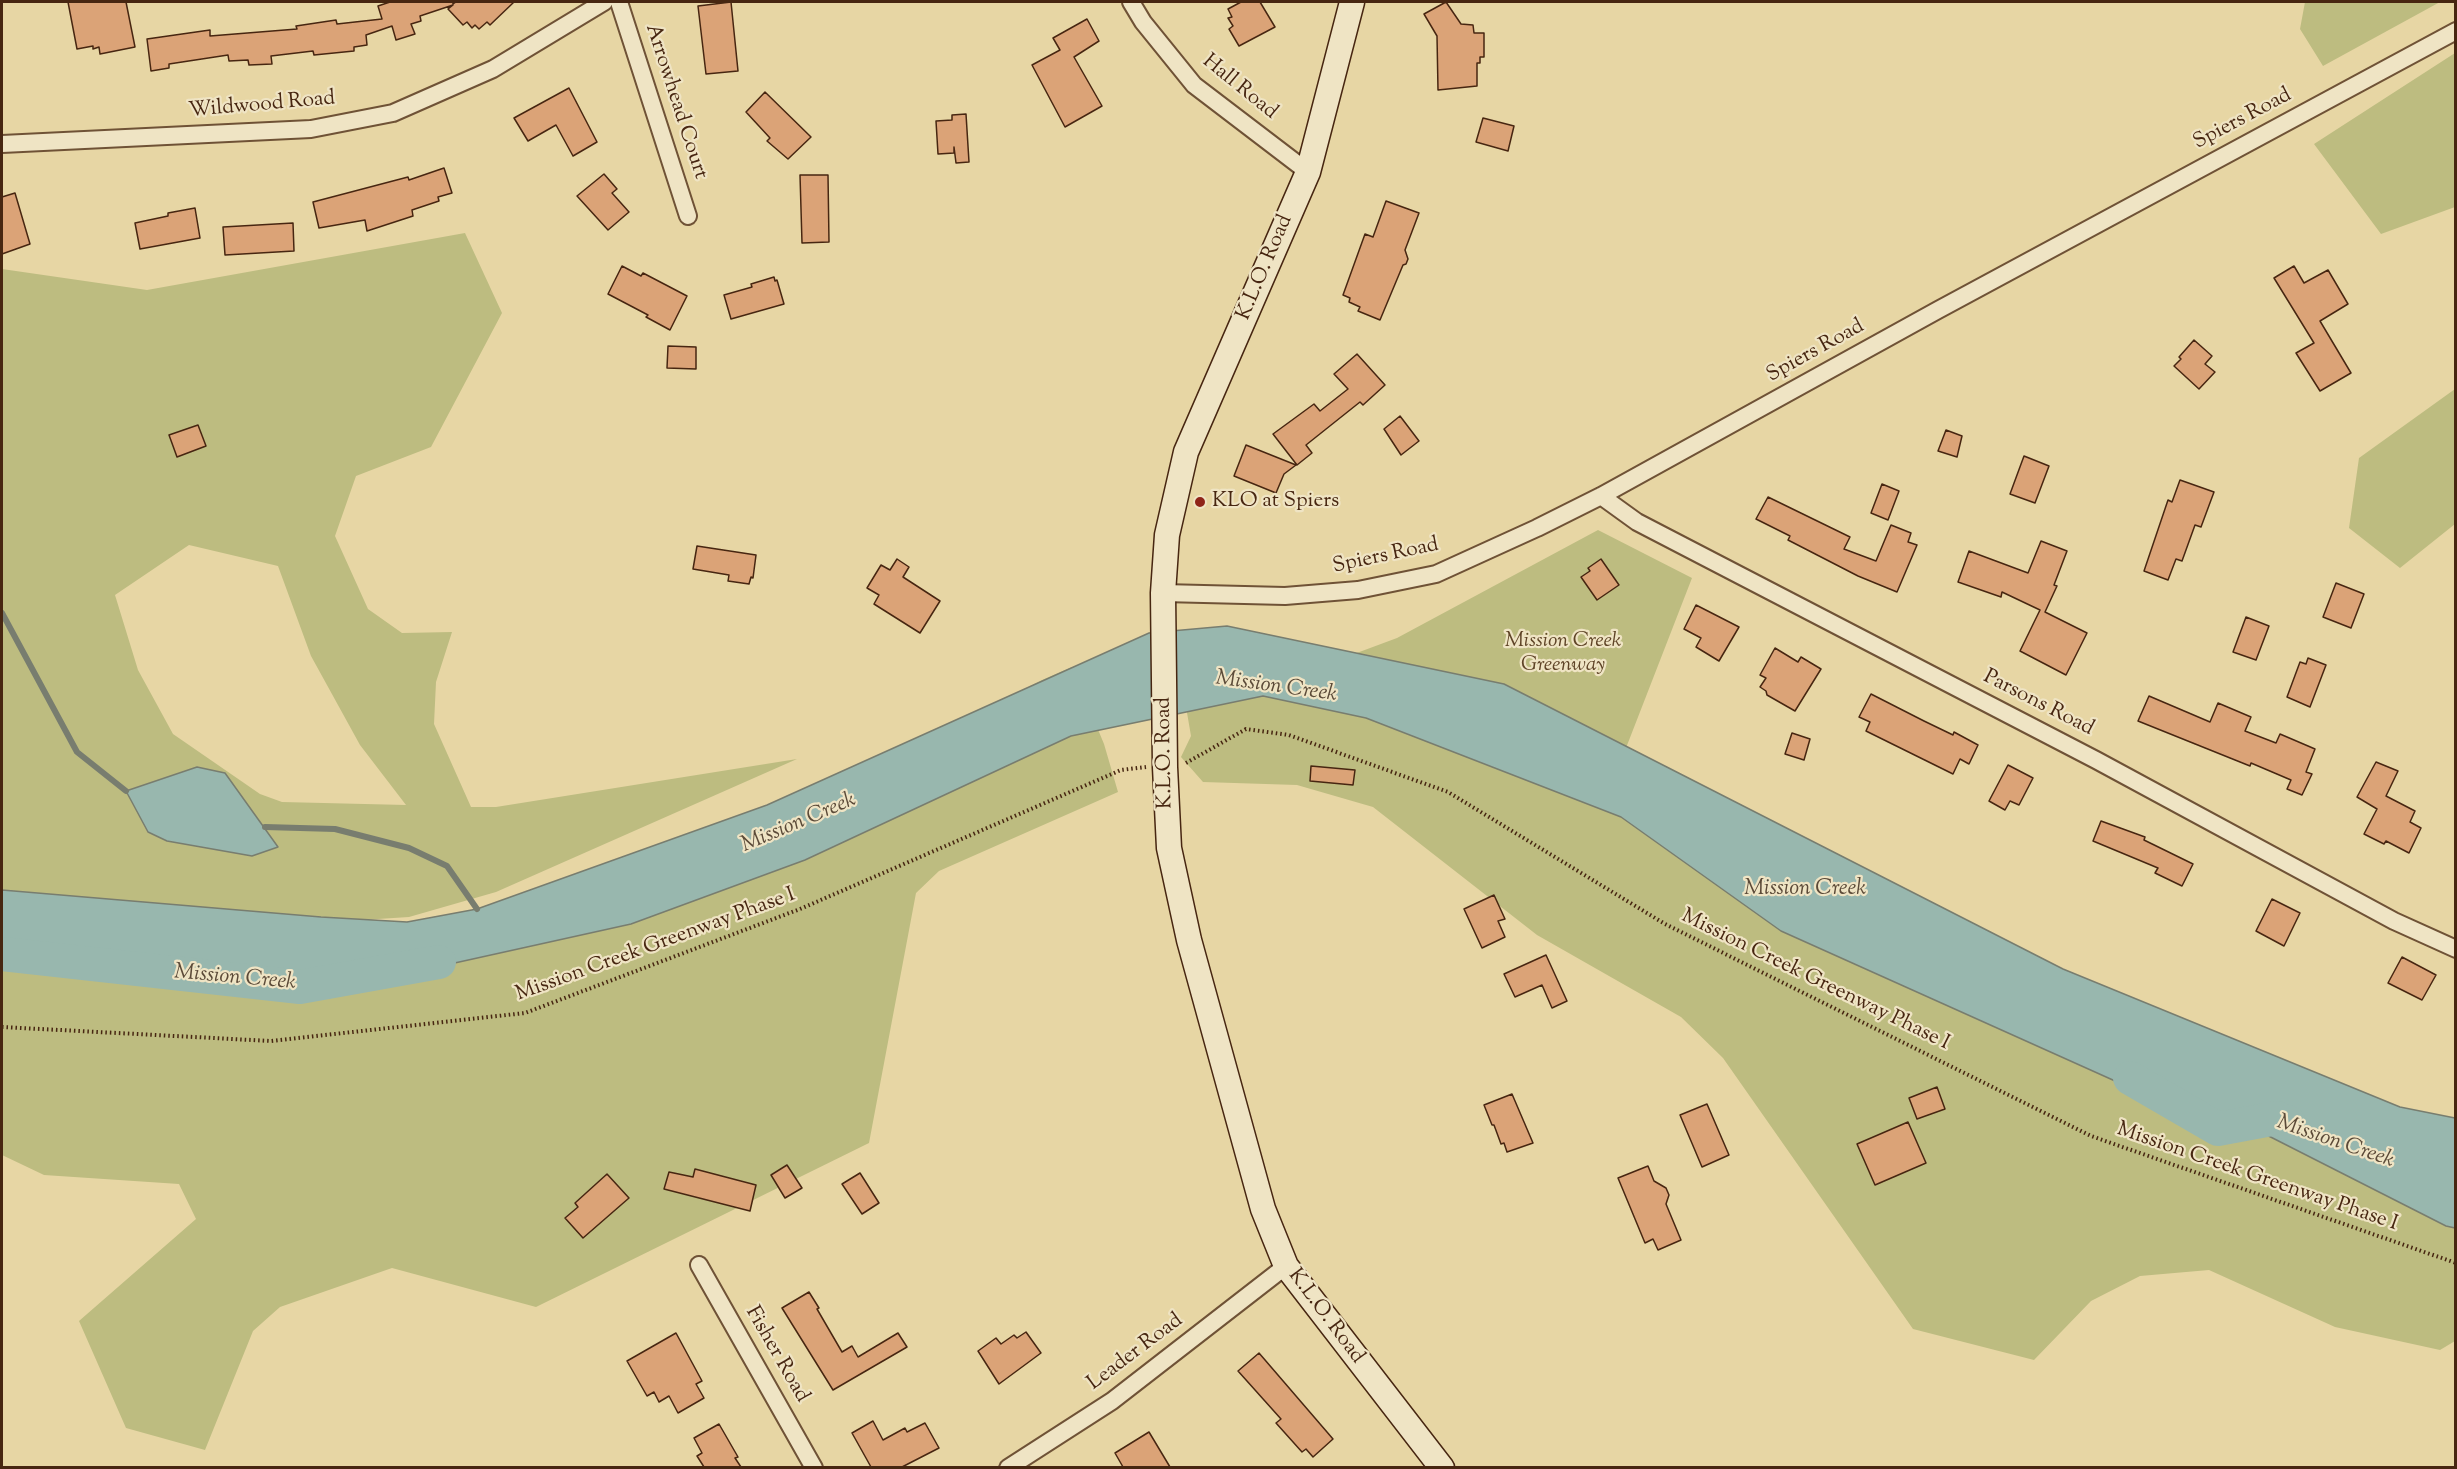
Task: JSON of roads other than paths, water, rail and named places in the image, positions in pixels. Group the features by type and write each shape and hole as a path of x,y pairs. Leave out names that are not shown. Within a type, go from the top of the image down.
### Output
{"main road":[{"name":"K.L.O. Road","path":"1352,2 1308,172 1186,452 1167,535 1163,593 1165,767 1169,848 1189,940 1263,1209 1286,1266 1442,1467"}],"street":[{"name":"Wildwood Road","path":"2,144 311,129 393,113 492,69 604,2"},
{"name":"Arrowhead Court","path":"619,2 688,216"},
{"name":"Hall Road","path":"1131,2 1143,22 1194,85 1308,172"},
{"name":"Spiers Road","path":"1163,593 1286,596 1358,590 1436,574 1601,496 1938,310 2456,31"},
{"name":"Parsons Road","path":"1601,496 1638,522 2096,760 2394,921 2456,949"},
{"name":"Fisher Road","path":"699,1265 814,1467"},
{"name":"Leader Road","path":"1008,1467 1112,1401 1286,1266"}],"water":[{"name":"Mission Creek","path":"1227,626 1504,684 2063,969 2400,1107 2455,1118 2455,1228 2446,1226 2245,1124 2144,1094 1781,931 1621,817 1366,718 1263,696 1071,736 805,860 631,924 423,970 208,973 2,947 2,890 407,922 477,909 767,805 1149,633"},
{"path":"197,767 225,773 278,847 252,856 167,841 148,832 126,791"}],"waterway":[{"path":"2,613 77,752 126,791"},
{"path":"265,827 335,829 409,848 447,866 477,909"},
{"name":"Mission Creek","path":"2,954 300,987 439,962"},
{"name":"Mission Creek","path":"2130,1078 2218,1129 2277,1118 2289,1123"}],"place":[{"name":"KLO at Spiers","path":"1200,502"}],"park label":[{"name":"Mission Creek Greenway","path":"1563,654"}]}
